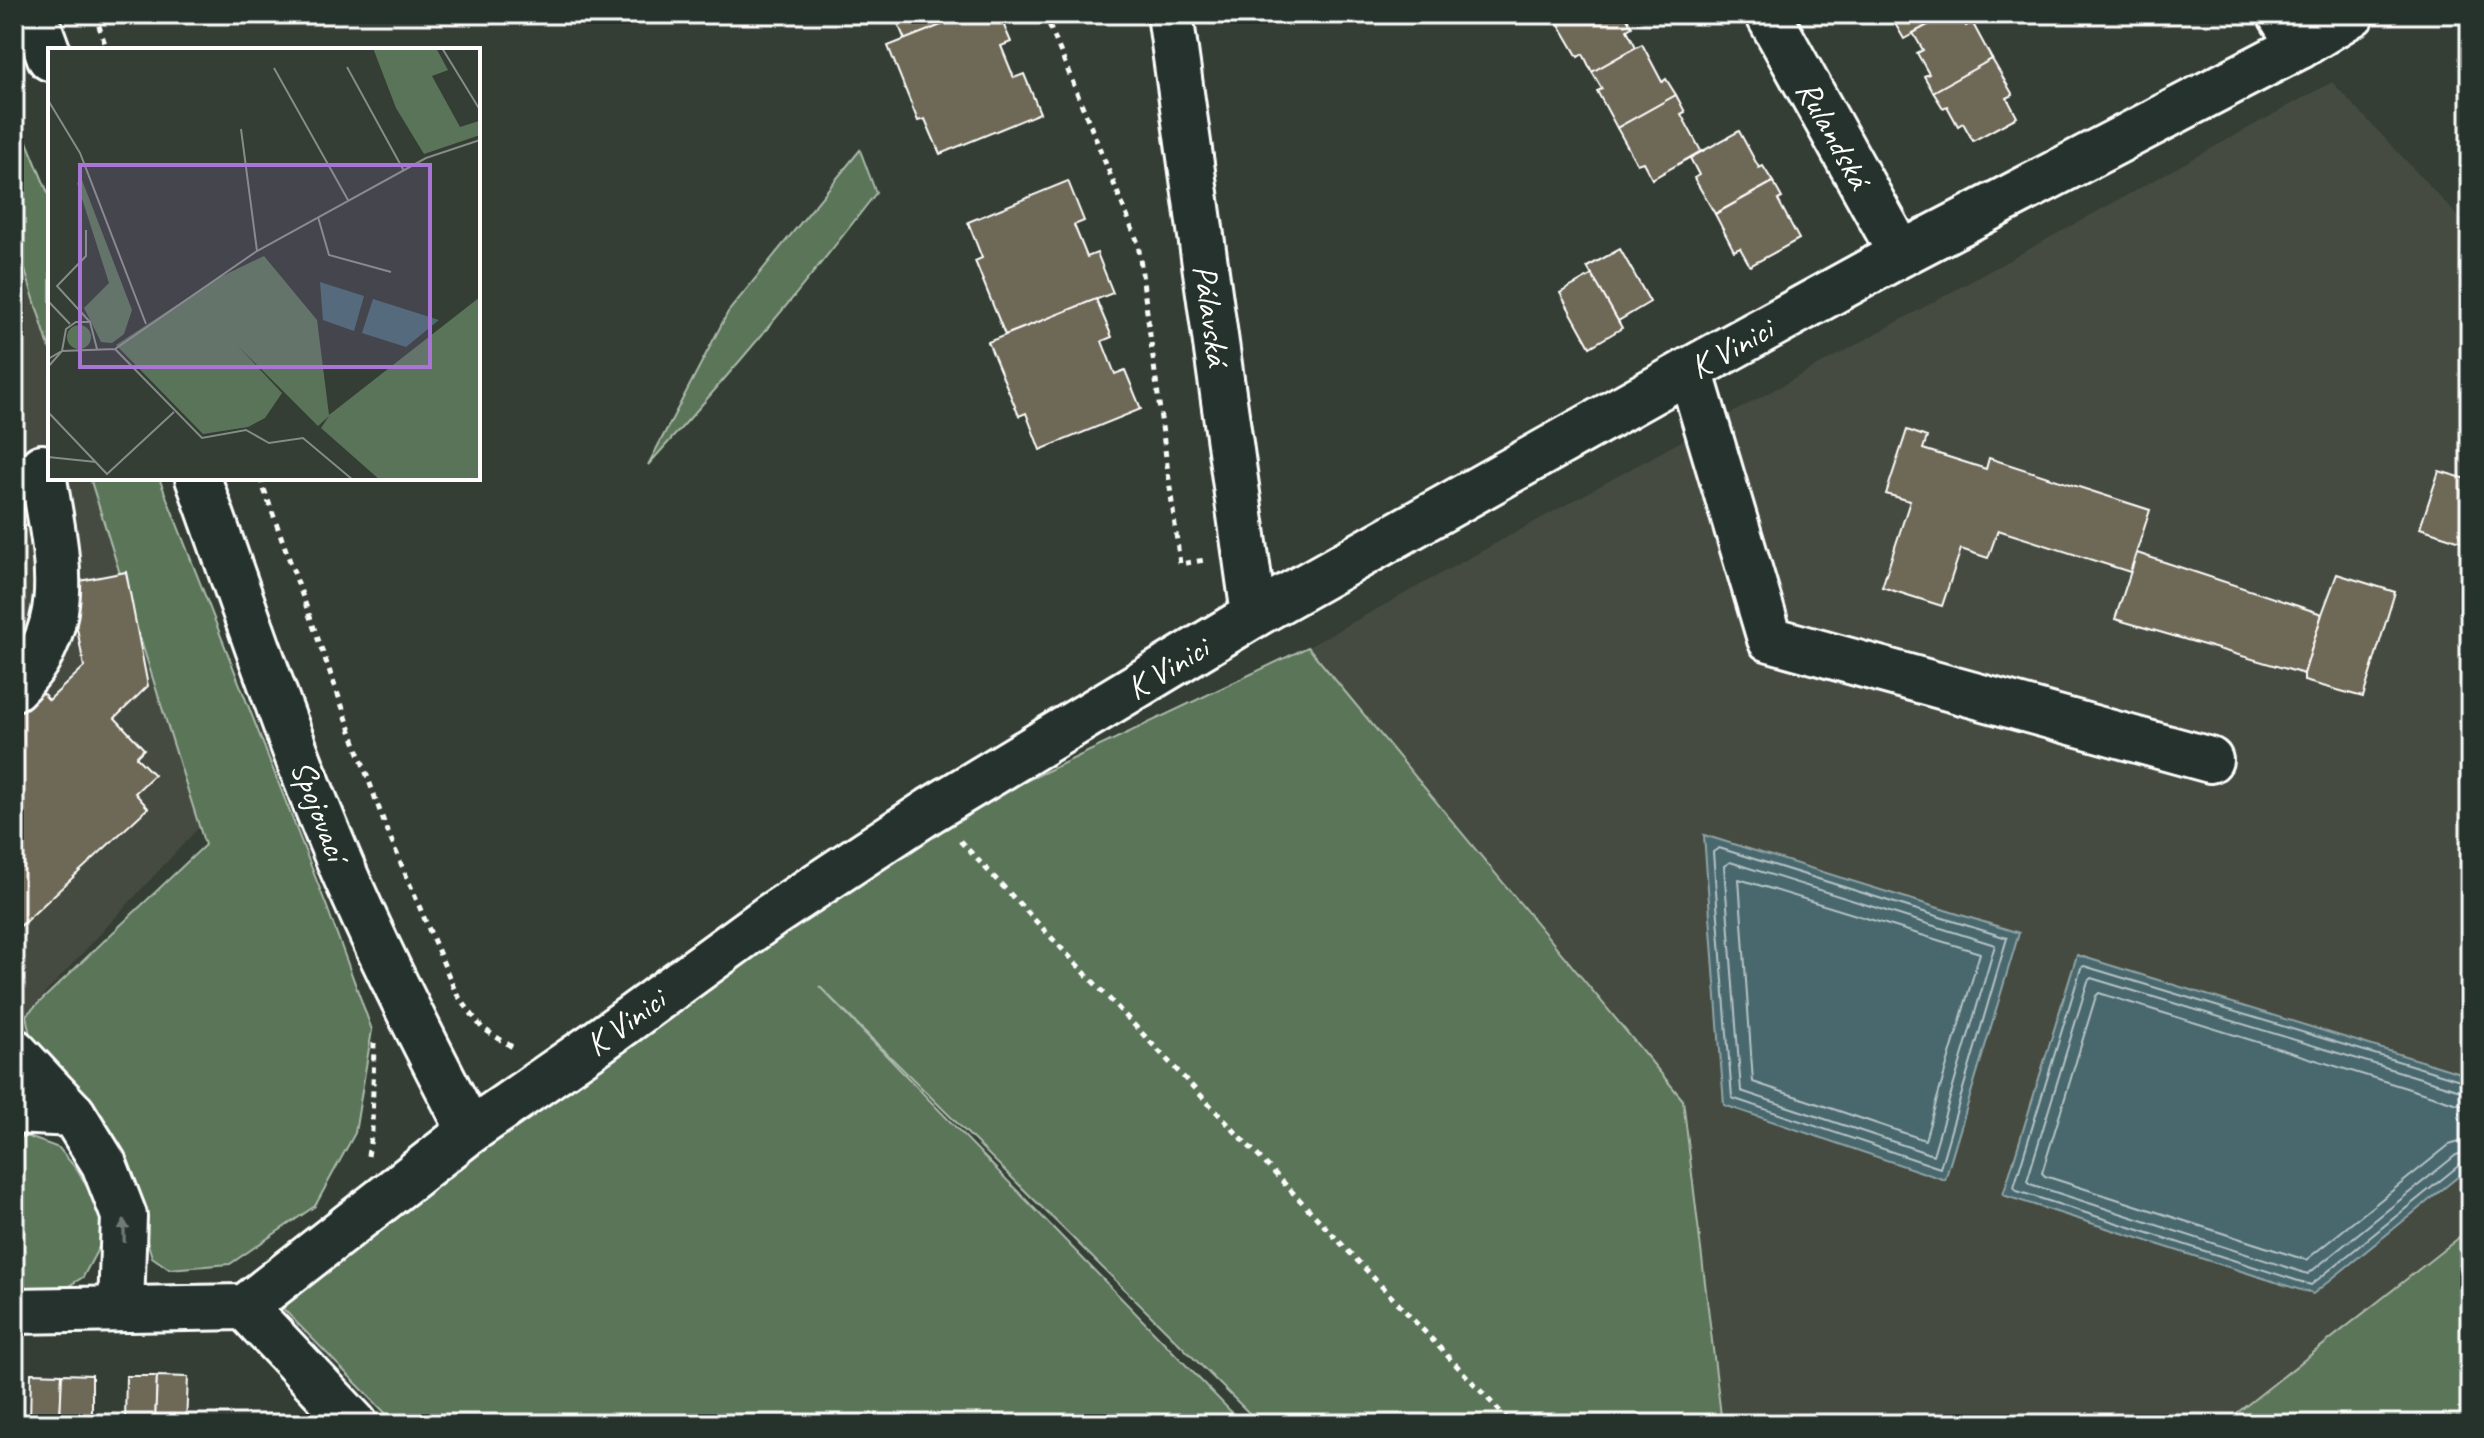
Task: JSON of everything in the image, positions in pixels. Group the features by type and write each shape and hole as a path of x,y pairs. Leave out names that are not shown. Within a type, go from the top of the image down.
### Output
{"street":[{"path":"34,14 48,52"},
{"name":"Pálavská","path":"1170,14 1254,615"},
{"name":"Rulandská","path":"1768,14 1901,254"},
{"name":"K Vinici","path":"245,1307 470,1131 772,915 931,810 1254,615 1901,254 2290,30 2352,14"},
{"path":"1690,370 1770,639 2210,760"},
{"path":"14,688 33,669 44,649 57,602 58,574 42,467"},
{"name":"Spojovací","path":"199,480 267,671 350,886 411,1017 470,1131"},
{"path":"14,1051 73,1114 104,1164 124,1216 121,1309"},
{"path":"14,1111 73,1114"},
{"path":"14,1311 245,1307 355,1424"}],"path":[{"path":"95,14 106,48"},
{"path":"1045,14 1138,243 1180,564 1213,559"},
{"path":"261,480 386,828 456,993 482,1028 519,1050"},
{"path":"931,810 1512,1424"},
{"path":"367,1160 372,1131 374,1033"}],"shaded area":[{"path":"2332,82 2470,229 2470,1229 2223,1424 1722,1424 1683,1100 1308,647"},
{"path":"14,216 48,295 48,480 127,480 251,771 14,1027"}],"green space":[{"path":"14,110 48,193 48,344 14,235"},
{"path":"860,150 876,193 765,332 648,465 728,312"},
{"path":"91,480 160,480 372,1030 355,1133 315,1206 230,1264 169,1269 152,1257 145,1234 30,1036 26,1015 205,845"},
{"path":"1308,647 1683,1100 1722,1424 1260,1424 819,986 1243,1424 396,1424 253,1278 978,804"},
{"path":"14,1137 29,1137 59,1148 78,1171 100,1210 100,1245 83,1277 56,1294 14,1293"},
{"path":"2470,1229 2470,1424 2223,1424"}],"water":[{"path":"1704,835 2019,933 1945,1180 1724,1105"},
{"path":"2077,955 2470,1076 2470,1167 2313,1294 2003,1195"}],"building":[{"path":"894,14 969,14 905,40"},
{"path":"969,14 999,14 1011,42 1001,46 1014,78 1024,74 1040,113 940,154 925,119 918,121 888,46"},
{"path":"1570,14 1625,14 1632,27 1627,30 1636,47 1592,72 1583,54 1578,57 1557,21"},
{"path":"1895,14 1948,14 1904,39 1894,22 1898,20"},
{"path":"1948,14 1960,14 1966,26 1972,22 1992,59 1933,92 1924,76 1929,74 1917,53 1923,50 1913,33"},
{"path":"1642,44 1662,82 1666,79 1676,95 1617,128 1597,91 1602,89 1592,72"},
{"path":"1992,59 2013,95 2007,98 2017,117 1973,141 1963,123 1958,126 1947,106 1943,108 1933,92"},
{"path":"1676,95 1685,112 1681,114 1701,151 1652,179 1643,162 1637,164 1617,128"},
{"path":"1739,131 1759,168 1763,166 1773,182 1715,214 1694,178 1699,175 1690,158"},
{"path":"1068,181 1084,221 1074,225 1087,257 1097,253 1113,293 1005,335 975,261 982,258 968,222"},
{"path":"1773,182 1782,198 1778,200 1799,239 1750,266 1740,248 1734,251 1715,214"},
{"path":"1620,249 1650,302 1618,321 1587,267"},
{"path":"1592,275 1622,328 1590,347 1560,293"},
{"path":"1096,299 1112,337 1102,341 1115,374 1125,370 1141,409 1040,450 1026,413 1019,416 988,342"},
{"path":"1907,430 1927,437 1923,449 1986,469 1989,458 2150,510 2130,572 1998,530 1988,558 1961,549 1942,606 1882,587 1910,501 1886,494"},
{"path":"2439,471 2470,480 2470,544 2420,528"},
{"path":"14,499 33,519 14,537"},
{"path":"2137,553 2322,614 2304,674 2115,619"},
{"path":"126,572 148,686 115,718 144,749 136,757 154,775 135,793 148,808 14,932 14,715 40,690 49,700 84,667 69,583"},
{"path":"2337,574 2395,592 2363,697 2304,681 2322,614"},
{"path":"31,1373 62,1374 60,1424 30,1424"},
{"path":"62,1374 92,1375 92,1421 60,1420"},
{"path":"126,1376 157,1376 155,1424 121,1424 121,1419 125,1420"},
{"path":"157,1376 188,1377 186,1424 155,1424"}]}
